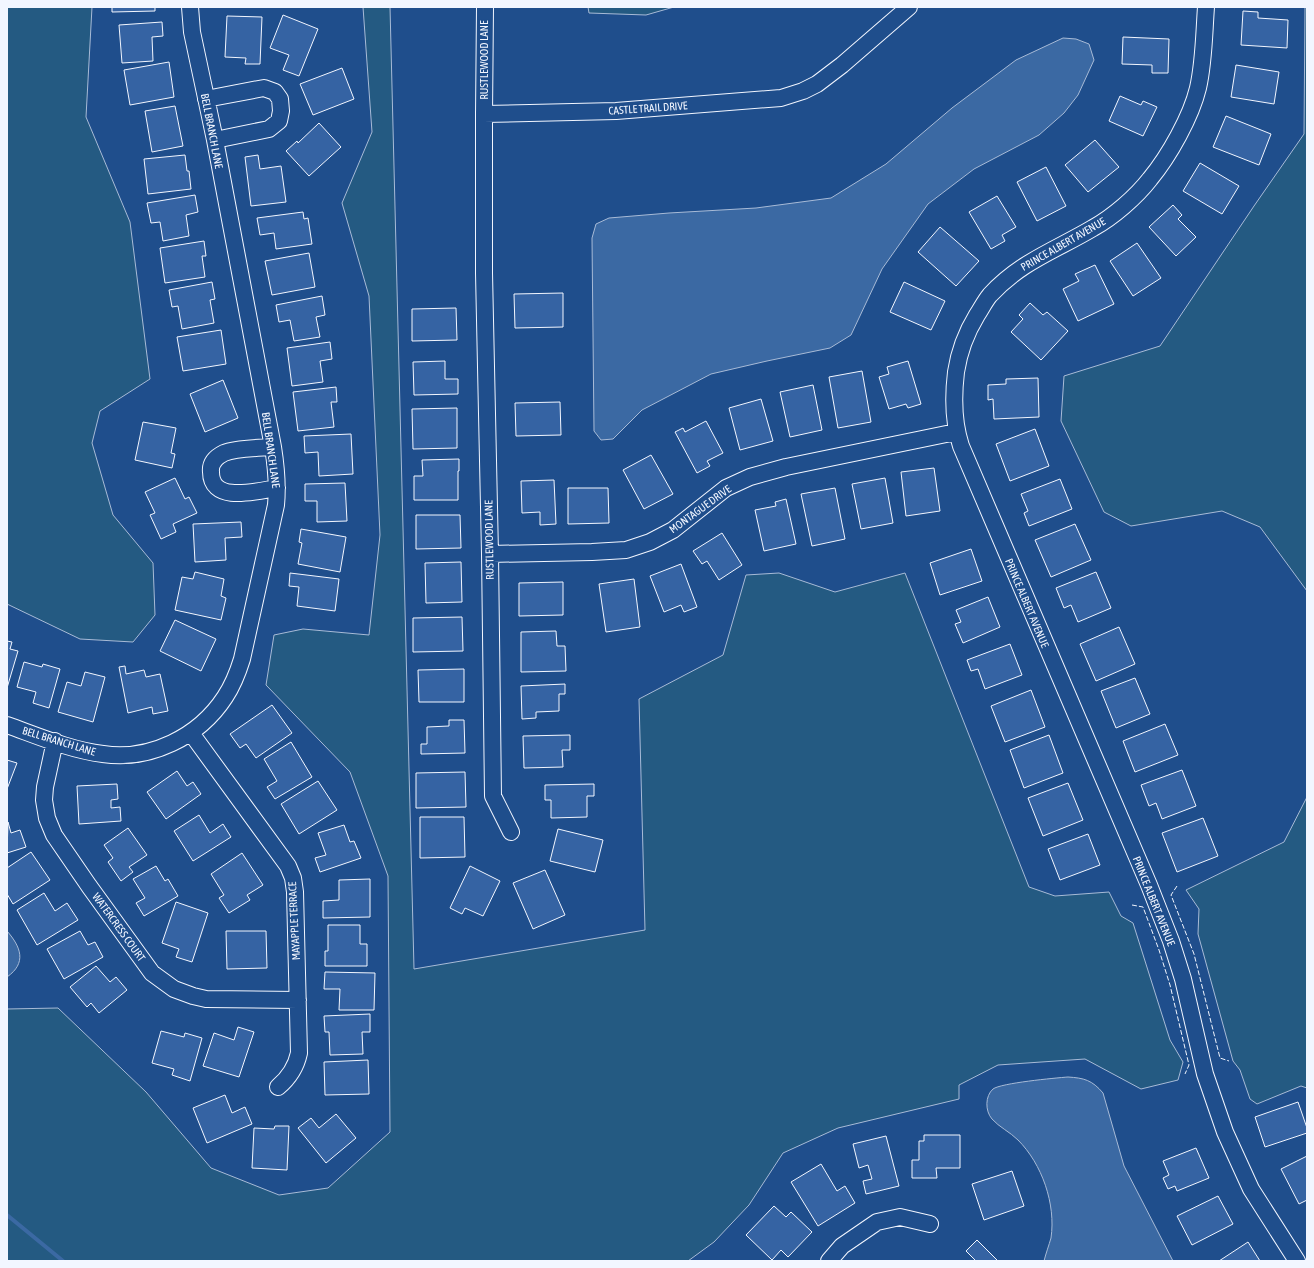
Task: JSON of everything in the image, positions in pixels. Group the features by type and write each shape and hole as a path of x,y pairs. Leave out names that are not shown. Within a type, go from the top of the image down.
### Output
{"street":[{"name":"BELL BRANCH LANE","path":"7,725 84,751 104,755 125,755 165,747 191,733 208,719 221,704 236,678 242,658 272,529 277,488 273,447 215,140 192,32 190,7"},
{"name":"RUSTLEWOOD LANE","path":"485,7 484,242 493,796 511,832"},
{"name":"CASTLE TRAIL DRIVE","path":"484,114 616,111 781,98 803,91 817,84 842,65 909,7"},
{"name":"PRINCE ALBERT AVENUE","path":"1206,7 1204,50 1197,89 1186,120 1169,152 1150,180 1124,206 1094,228 1040,256 1017,270 989,296 971,325 958,357 954,387 956,432 1008,558 1149,885 1171,941 1183,979 1205,1074 1225,1132 1251,1189 1297,1261"},
{"path":"206,99 264,88 275,92 280,99 282,111 279,121 269,129 215,140"},
{"name":"MONTAGUE DRIVE","path":"490,554 626,550 650,542 673,530 726,488 750,477 786,467 956,432"},
{"path":"273,447 225,453 214,460 210,470 211,480 218,489 227,493 277,488"},
{"name":"MAYAPPLE TERRACE","path":"191,733 288,866 293,878 295,892 298,1052 292,1072 278,1087"},
{"name":"WATERCRESS COURT","path":"55,742 45,787 44,800 47,818 54,835 152,973 174,989 206,999 298,1000"},
{"path":"829,1261 842,1246 877,1222 900,1218 930,1224"}],"shaded area":[{"path":"7,7 92,7 86,117 130,222 150,379 100,411 92,443 113,515 153,563 155,615 133,642 80,639 7,604"},
{"path":"363,7 390,7 414,969 645,930 639,699 723,655 746,575 779,573 835,592 905,573 1029,887 1055,896 1109,892 1121,916 1133,923 1170,1040 1183,1062 1178,1080 1141,1089 1085,1059 998,1065 959,1085 959,1099 838,1128 783,1153 749,1205 714,1242 688,1261 7,1261 7,1009 58,1008 146,1092 211,1168 279,1195 328,1188 390,1132 388,876 350,772 266,685 274,635 303,629 369,635 380,535 369,296 342,203 372,132"},
{"path":"588,7 674,7 646,15 589,13"},
{"path":"1305,7 1307,7 1307,591 1260,527 1222,511 1131,526 1104,512 1061,421 1064,376 1160,346 1304,134"},
{"path":"1063,38 1076,39 1089,44 1094,60 1078,95 1064,113 1039,135 974,169 928,204 882,269 851,335 830,348 711,374 642,410 613,439 601,440 594,431 592,238 596,224 609,218 756,208 831,198 886,164 952,108 1016,60"},
{"path":"1307,797 1307,1088 1301,1086 1257,1104 1250,1099 1240,1070 1233,1061 1198,934 1199,909 1186,890 1284,842"},
{"path":"7,931 16,943 20,955 17,966 7,977"},
{"path":"1068,1077 1087,1080 1103,1093 1124,1166 1173,1261 1044,1261 1051,1238 1052,1225 1049,1198 1045,1185 1027,1150 1012,1134 992,1119 987,1108 987,1099 990,1092 998,1087 1029,1081"}],"building":[{"path":"112,7 155,7 155,11 112,12"},
{"path":"1243,11 1258,12 1258,18 1288,20 1287,48 1241,45"},
{"path":"283,15 318,29 299,76 283,70 289,55 270,48"},
{"path":"227,16 262,17 260,64 245,64 246,58 225,57"},
{"path":"162,22 163,36 152,37 153,61 122,63 119,25"},
{"path":"1123,37 1169,39 1168,73 1152,73 1152,65 1122,64"},
{"path":"169,62 174,97 130,105 124,70"},
{"path":"1236,65 1279,72 1274,104 1231,97"},
{"path":"342,68 354,99 313,115 300,84"},
{"path":"1120,96 1141,105 1143,101 1157,107 1143,136 1109,121"},
{"path":"175,106 183,146 152,152 145,111"},
{"path":"1226,116 1271,134 1259,165 1213,147"},
{"path":"319,123 341,147 309,176 286,151 297,141 298,143"},
{"path":"1095,140 1119,167 1088,192 1065,165"},
{"path":"185,155 191,189 148,194 144,159"},
{"path":"258,155 260,169 281,166 286,202 251,206 245,157"},
{"path":"1200,163 1239,186 1222,214 1183,191"},
{"path":"1046,167 1066,206 1037,221 1017,182"},
{"path":"195,195 198,212 186,215 189,236 163,241 160,222 151,223 147,203"},
{"path":"997,196 1016,227 1002,235 1005,241 991,249 969,212"},
{"path":"1173,205 1182,215 1178,219 1196,237 1176,256 1149,227"},
{"path":"303,212 304,219 308,218 312,244 276,249 274,233 260,235 257,218"},
{"path":"940,227 979,261 956,286 918,252"},
{"path":"204,241 206,256 202,256 205,277 165,283 160,248"},
{"path":"1137,243 1161,278 1133,296 1110,261"},
{"path":"309,253 315,287 272,295 265,261"},
{"path":"1095,265 1114,304 1078,321 1063,289 1079,281 1075,274"},
{"path":"212,282 215,299 210,300 214,323 182,329 178,306 172,307 169,290"},
{"path":"904,282 945,301 931,330 890,312"},
{"path":"563,293 563,327 515,328 514,294"},
{"path":"322,296 325,315 316,317 320,337 294,341 290,320 279,322 276,305"},
{"path":"1030,303 1043,315 1047,312 1068,331 1041,360 1011,332 1023,319 1019,315"},
{"path":"456,308 457,340 412,341 412,309"},
{"path":"221,330 226,364 183,371 177,337"},
{"path":"330,342 332,359 320,361 323,382 292,386 287,348"},
{"path":"445,361 445,379 458,379 458,394 414,395 413,362"},
{"path":"908,361 921,404 908,408 906,404 889,409 879,377 889,374 887,367"},
{"path":"862,371 871,422 838,428 829,377"},
{"path":"1038,378 1039,417 994,419 993,399 988,400 988,385 1006,384 1006,379"},
{"path":"223,380 238,418 205,432 190,394"},
{"path":"813,385 822,430 790,437 780,392"},
{"path":"336,387 337,402 331,402 334,427 298,431 293,392"},
{"path":"761,399 773,441 740,450 729,408"},
{"path":"560,402 561,435 516,436 515,403"},
{"path":"457,408 457,448 413,449 412,409"},
{"path":"706,421 723,453 707,461 710,466 697,473 675,432 683,428 685,432"},
{"path":"143,422 176,428 171,453 175,454 172,468 135,460"},
{"path":"1035,429 1049,466 1010,481 996,444"},
{"path":"351,434 353,474 319,476 318,452 305,453 304,436"},
{"path":"651,455 673,494 644,509 623,470"},
{"path":"459,459 458,500 414,500 414,476 423,476 422,460"},
{"path":"934,468 940,511 906,516 901,472"},
{"path":"175,478 185,499 189,497 197,513 173,524 176,532 161,539 150,515 155,513 145,492"},
{"path":"885,478 893,523 861,529 852,484"},
{"path":"1060,479 1072,509 1029,526 1024,513 1028,511 1021,494"},
{"path":"554,480 556,524 540,525 540,512 522,513 521,481"},
{"path":"345,483 347,521 317,522 317,501 305,501 305,484"},
{"path":"568,488 608,488 609,523 568,524"},
{"path":"835,488 845,539 812,546 801,494"},
{"path":"786,499 796,544 764,551 755,510 776,506 775,502"},
{"path":"416,515 460,515 461,548 416,549"},
{"path":"241,522 242,537 225,538 226,560 195,562 193,524"},
{"path":"1075,524 1091,560 1051,577 1035,540"},
{"path":"301,529 346,537 340,572 298,564 302,543 299,542"},
{"path":"722,533 742,565 719,580 707,561 702,564 693,551"},
{"path":"971,549 982,581 940,595 930,563"},
{"path":"461,562 462,602 426,603 425,563"},
{"path":"681,564 697,607 684,612 681,605 664,612 650,576"},
{"path":"195,572 224,579 221,596 226,598 221,620 175,610 182,577 193,579"},
{"path":"1096,572 1111,608 1078,622 1071,605 1064,608 1056,588"},
{"path":"290,573 339,579 335,611 297,606 299,587 289,586"},
{"path":"634,579 640,627 606,632 599,584"},
{"path":"563,582 563,615 519,616 519,583"},
{"path":"988,597 1000,627 963,643 955,624 961,622 956,610"},
{"path":"462,617 463,651 413,652 413,618"},
{"path":"175,620 216,639 201,671 160,651"},
{"path":"1119,627 1135,664 1096,681 1080,644"},
{"path":"556,631 557,646 565,646 566,671 521,672 521,632"},
{"path":"7,641 12,642 10,649 18,651 7,688"},
{"path":"1010,644 1022,675 985,689 978,669 971,671 967,660"},
{"path":"24,662 42,667 43,664 60,669 49,708 33,703 36,692 17,687"},
{"path":"125,666 126,674 144,670 146,677 160,674 168,711 153,714 152,707 128,713 119,667"},
{"path":"464,669 464,702 419,702 418,670"},
{"path":"85,672 105,677 93,722 58,712 67,682 81,686"},
{"path":"1135,678 1150,714 1116,728 1101,691"},
{"path":"565,684 565,694 559,694 559,711 536,712 536,718 522,719 521,686"},
{"path":"1031,690 1045,727 1005,742 991,706"},
{"path":"272,705 292,733 256,758 246,744 240,748 230,734"},
{"path":"449,720 464,720 465,753 421,754 421,744 427,744 427,727 449,726"},
{"path":"1165,724 1178,755 1135,772 1123,741"},
{"path":"570,735 570,750 562,750 563,767 524,768 523,736"},
{"path":"1049,735 1063,773 1024,788 1010,750"},
{"path":"291,742 312,777 275,799 267,787 277,781 264,759"},
{"path":"7,760 17,763 7,789"},
{"path":"1182,770 1196,806 1162,819 1156,803 1149,806 1141,785"},
{"path":"177,771 187,786 193,782 201,794 166,819 147,792"},
{"path":"465,772 466,807 416,808 416,773"},
{"path":"318,781 337,810 299,834 281,804"},
{"path":"1068,783 1083,820 1043,836 1028,798"},
{"path":"117,784 118,799 111,800 111,808 120,807 121,821 79,824 77,786"},
{"path":"594,784 594,796 587,796 587,817 551,818 551,800 545,800 545,785"},
{"path":"199,815 210,833 223,824 231,837 193,861 174,831"},
{"path":"420,817 464,817 465,857 420,858"},
{"path":"1203,818 1218,856 1177,872 1162,833"},
{"path":"8,822 11,833 20,830 26,847 7,853"},
{"path":"344,825 350,842 354,841 361,858 320,872 315,858 326,855 318,833"},
{"path":"128,828 147,855 129,867 133,872 121,881 108,862 113,858 104,845"},
{"path":"558,829 603,840 595,872 550,861"},
{"path":"1088,834 1100,865 1060,880 1048,849"},
{"path":"31,852 50,880 13,904 7,894 7,868"},
{"path":"242,853 263,885 247,895 250,900 229,913 219,898 224,895 211,874"},
{"path":"156,866 165,881 168,879 178,896 144,916 136,903 145,898 133,879"},
{"path":"470,866 500,881 483,916 465,908 462,914 450,908"},
{"path":"545,870 565,915 533,929 513,883"},
{"path":"370,879 370,917 323,918 323,901 339,900 339,880"},
{"path":"44,893 55,911 67,903 78,920 37,945 17,910"},
{"path":"176,902 208,913 192,962 176,957 179,949 162,943"},
{"path":"328,925 360,925 360,944 367,944 367,966 325,966 325,951 328,951"},
{"path":"80,931 88,945 95,942 103,957 64,979 47,949"},
{"path":"226,931 266,931 267,968 227,969"},
{"path":"96,966 110,982 116,977 127,990 99,1013 91,1003 87,1007 70,987"},
{"path":"325,972 375,973 374,1010 339,1010 340,989 324,989"},
{"path":"370,1014 370,1032 362,1032 363,1054 330,1055 329,1032 325,1032 324,1016"},
{"path":"238,1027 254,1032 239,1077 203,1066 214,1033 234,1040"},
{"path":"161,1031 184,1037 185,1033 202,1038 190,1081 172,1075 174,1069 152,1063"},
{"path":"368,1060 369,1094 325,1095 324,1062"},
{"path":"225,1095 232,1113 245,1107 252,1124 207,1143 193,1108"},
{"path":"1298,1102 1307,1128 1307,1133 1265,1147 1255,1117"},
{"path":"336,1114 356,1138 326,1163 298,1128 311,1118 319,1128"},
{"path":"275,1126 289,1126 287,1170 252,1168 254,1128 274,1129"},
{"path":"924,1135 960,1135 960,1168 936,1168 937,1178 912,1178 912,1160 919,1160 919,1141 924,1141"},
{"path":"886,1136 899,1186 866,1194 863,1181 872,1179 868,1165 859,1168 853,1144"},
{"path":"1196,1148 1209,1178 1177,1191 1175,1186 1168,1189 1163,1178 1169,1175 1163,1161"},
{"path":"1307,1156 1307,1200 1299,1204 1281,1169"},
{"path":"821,1164 837,1191 845,1186 855,1203 818,1226 791,1182"},
{"path":"1012,1171 1024,1206 984,1220 972,1184"},
{"path":"1218,1196 1233,1224 1192,1245 1177,1216"},
{"path":"774,1206 786,1217 791,1212 812,1232 788,1257 781,1250 772,1260 746,1235"},
{"path":"977,1240 998,1261 976,1261 966,1251"},
{"path":"1248,1242 1260,1261 1219,1261"}],"waterway":[{"path":"7,1215 63,1261"}],"fence":[{"path":"1177,886 1171,895 1194,954 1220,1058 1229,1061"},
{"path":"1132,905 1143,907 1170,985 1189,1065 1185,1074"}]}
